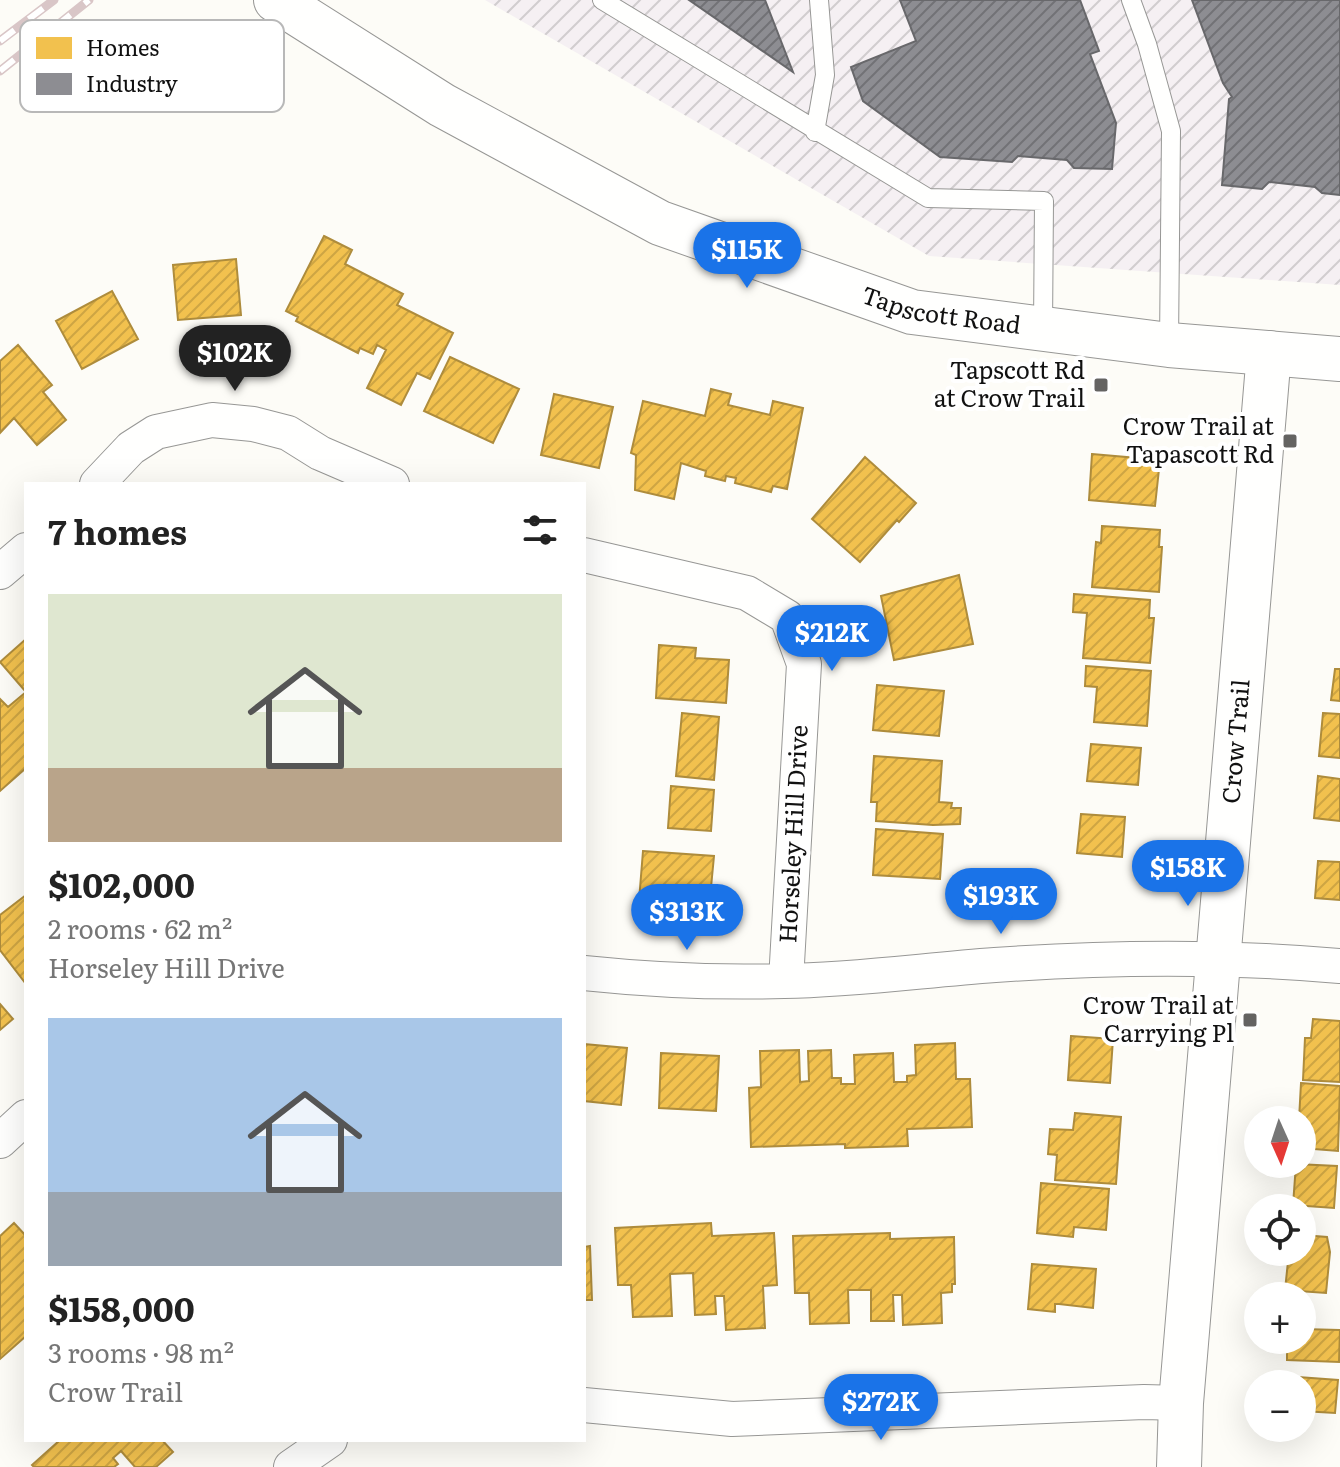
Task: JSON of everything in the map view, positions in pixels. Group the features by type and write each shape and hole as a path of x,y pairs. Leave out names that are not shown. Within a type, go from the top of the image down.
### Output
{"street":[{"name":"Tapscott Road","path":"287,7 442,105 660,223 912,312 1169,345 1340,359"},
{"name":"Crow Trail","path":"1179,1467 1181,1403 1269,353"},
{"path":"99,482 131,448 156,432 212,420 253,424 288,433 320,453 387,482"},
{"path":"0,572 24,552"},
{"name":"Horseley Hill Drive","path":"586,555 747,593 787,617 804,664 786,981"},
{"path":"586,973 655,981 786,981 999,965 1218,959 1340,966"},
{"path":"0,1141 24,1119"},
{"path":"586,1405 732,1419 1181,1403"},
{"path":"291,1467 327,1442"}],"lane":[{"path":"602,0 928,198 1044,201 1043,329"},
{"path":"815,132 825,75 819,0"},
{"path":"1131,0 1147,44 1171,131 1169,345"}],"shaded area":[{"path":"485,0 1340,0 1340,285 929,256"}],"building: Homes":[{"path":"324,236 352,250 345,264 403,294 397,305 453,333 430,379 417,373 401,405 367,388 386,350 377,345 373,354 360,348 358,353 296,321 298,317 286,311"},
{"path":"236,259 241,315 178,320 173,265"},
{"path":"112,291 138,339 82,369 56,321"},
{"path":"18,345 52,385 43,392 66,420 37,445 14,418 0,433 0,361"},
{"path":"450,357 519,389 493,443 424,411"},
{"path":"711,389 731,394 728,405 770,415 773,401 803,408 787,489 773,486 771,492 735,483 736,478 726,476 725,481 705,476 706,471 681,463 674,499 635,490 636,455 631,453 643,401 705,416"},
{"path":"554,394 613,407 599,468 541,455"},
{"path":"1092,454 1160,460 1155,506 1089,500"},
{"path":"865,457 916,503 860,562 812,519"},
{"path":"1102,526 1160,530 1159,592 1092,587 1096,542 1101,543"},
{"path":"959,575 973,644 894,660 881,596"},
{"path":"1074,594 1150,600 1149,618 1154,618 1150,663 1083,658 1087,613 1073,612"},
{"path":"24,641 24,690 0,662"},
{"path":"659,645 696,648 695,658 729,660 726,703 656,698"},
{"path":"1086,666 1151,671 1147,726 1094,722 1097,687 1085,686"},
{"path":"1335,669 1340,669 1340,701 1331,700"},
{"path":"877,685 944,691 939,736 873,730"},
{"path":"24,694 24,770 0,791 0,699 8,707"},
{"path":"682,713 719,717 714,780 676,776"},
{"path":"1323,713 1340,714 1340,758 1319,756"},
{"path":"1091,744 1141,748 1138,785 1087,781"},
{"path":"874,756 942,761 939,802 952,803 951,808 961,808 960,824 876,821 877,802 871,802"},
{"path":"1318,776 1340,779 1340,821 1314,818"},
{"path":"671,786 714,790 711,831 668,828"},
{"path":"1081,814 1125,817 1122,857 1077,853"},
{"path":"876,829 943,834 940,879 873,875"},
{"path":"643,851 714,856 710,898 677,895 676,904 639,901"},
{"path":"1318,861 1340,862 1340,900 1315,898"},
{"path":"24,897 24,981 0,950 0,915"},
{"path":"0,1004 13,1019 0,1030"},
{"path":"1313,1019 1340,1021 1340,1082 1303,1080 1305,1038 1311,1038"},
{"path":"1071,1036 1113,1039 1110,1083 1068,1080"},
{"path":"955,1043 956,1079 970,1079 972,1127 907,1129 908,1146 845,1148 845,1144 751,1147 749,1088 761,1087 760,1051 799,1050 800,1082 809,1081 808,1051 831,1050 832,1078 841,1078 841,1084 855,1084 854,1055 893,1053 894,1082 907,1082 907,1076 916,1075 915,1045"},
{"path":"586,1044 627,1048 621,1105 586,1101"},
{"path":"661,1053 719,1056 716,1111 659,1108"},
{"path":"1301,1083 1340,1086 1338,1151 1316,1149 1316,1106 1300,1106"},
{"path":"1075,1113 1121,1117 1116,1184 1055,1180 1057,1155 1048,1154 1050,1129 1073,1130"},
{"path":"1316,1165 1337,1166 1334,1208 1316,1207 1316,1194 1294,1194 1295,1178 1316,1178"},
{"path":"1041,1183 1109,1189 1106,1230 1074,1227 1073,1237 1037,1233"},
{"path":"14,1223 24,1234 24,1338 0,1359 0,1236"},
{"path":"711,1223 712,1236 774,1233 777,1285 763,1286 765,1328 726,1330 724,1296 715,1296 716,1314 695,1315 693,1273 670,1274 672,1316 633,1317 631,1285 618,1285 615,1228"},
{"path":"890,1233 890,1239 954,1237 955,1284 952,1284 952,1292 941,1293 942,1323 903,1325 902,1295 893,1295 894,1321 871,1321 871,1290 848,1290 849,1323 810,1324 809,1293 795,1293 793,1236"},
{"path":"1316,1236 1327,1237 1330,1252 1326,1293 1316,1292 1316,1282 1286,1282 1288,1266 1316,1266"},
{"path":"590,1246 592,1300 586,1300 586,1247"},
{"path":"1032,1264 1096,1269 1093,1308 1055,1304 1055,1312 1028,1309"},
{"path":"1316,1329 1340,1330 1339,1362 1287,1360 1287,1354 1316,1354"},
{"path":"1316,1378 1338,1380 1335,1413 1316,1412"},
{"path":"58,1442 164,1442 173,1452 156,1467 135,1467 121,1451 113,1458 118,1464 114,1467 32,1465"}],"building: Industry":[{"path":"689,0 765,0 793,72"},
{"path":"900,0 1080,0 1099,51 1090,54 1116,123 1112,169 1074,168 1067,160 1018,156 1012,162 940,157 863,101 851,67 916,41"},
{"path":"1192,0 1340,0 1340,195 1322,193 1315,187 1269,182 1262,189 1222,185 1229,99 1232,97 1223,83"}],"railway":[{"path":"28,20 54,0"},
{"path":"64,20 89,0"},
{"path":"0,41 20,26"},
{"path":"0,71 20,55"}],"place":[{"name":"Tapscott Rd at Crow Trail","path":"1101,385"},
{"name":"Crow Trail at Tapascott Rd","path":"1290,441"},
{"name":"Crow Trail at Carrying Pl","path":"1250,1020"}]}
